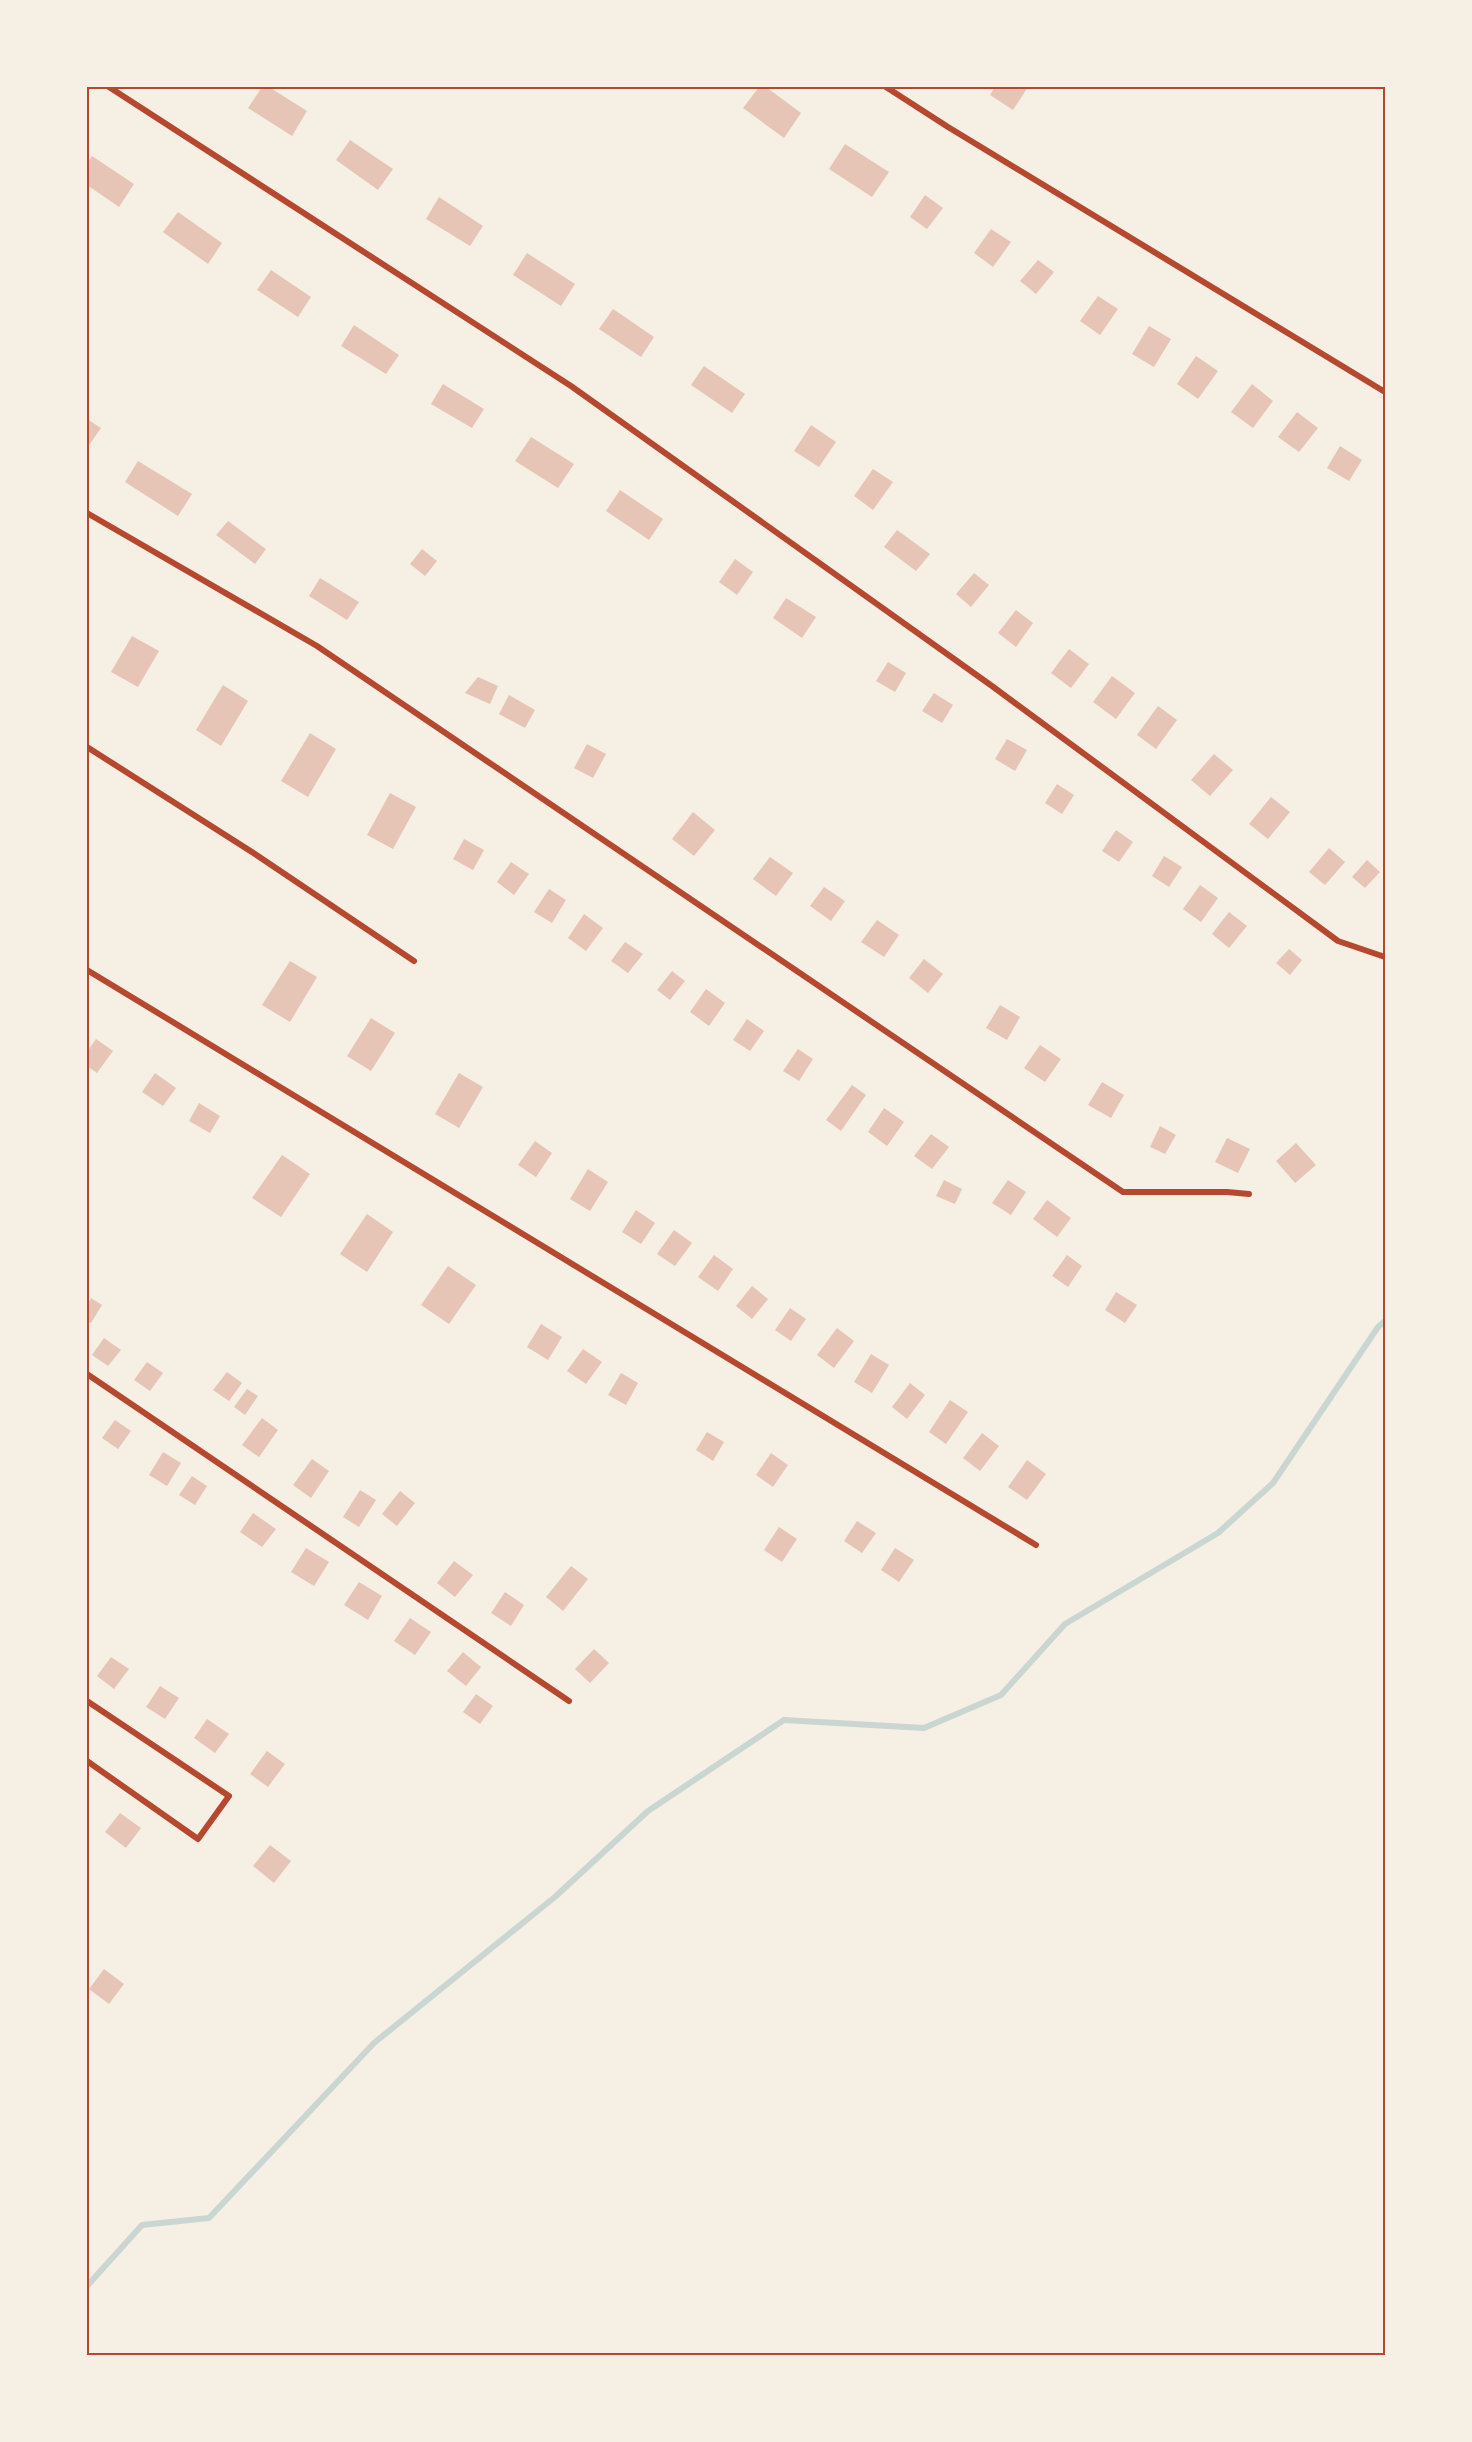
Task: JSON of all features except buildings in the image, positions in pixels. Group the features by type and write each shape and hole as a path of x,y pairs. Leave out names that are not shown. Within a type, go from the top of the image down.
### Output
{"street":[{"path":"109,87 572,386 992,686 1338,941 1385,957"},
{"path":"886,87 958,134 1385,392"},
{"path":"87,513 317,646 1123,1192 1250,1194"},
{"path":"87,747 255,854 414,961"},
{"path":"87,970 1036,1545"},
{"path":"87,1374 569,1701"},
{"path":"87,1701 229,1796 198,1839 87,1761"}],"waterway":[{"path":"87,2286 142,2225 209,2218 374,2043 556,1896 648,1811 784,1720 924,1728 1001,1695 1065,1624 1218,1533 1273,1483 1378,1327 1385,1321"}]}
